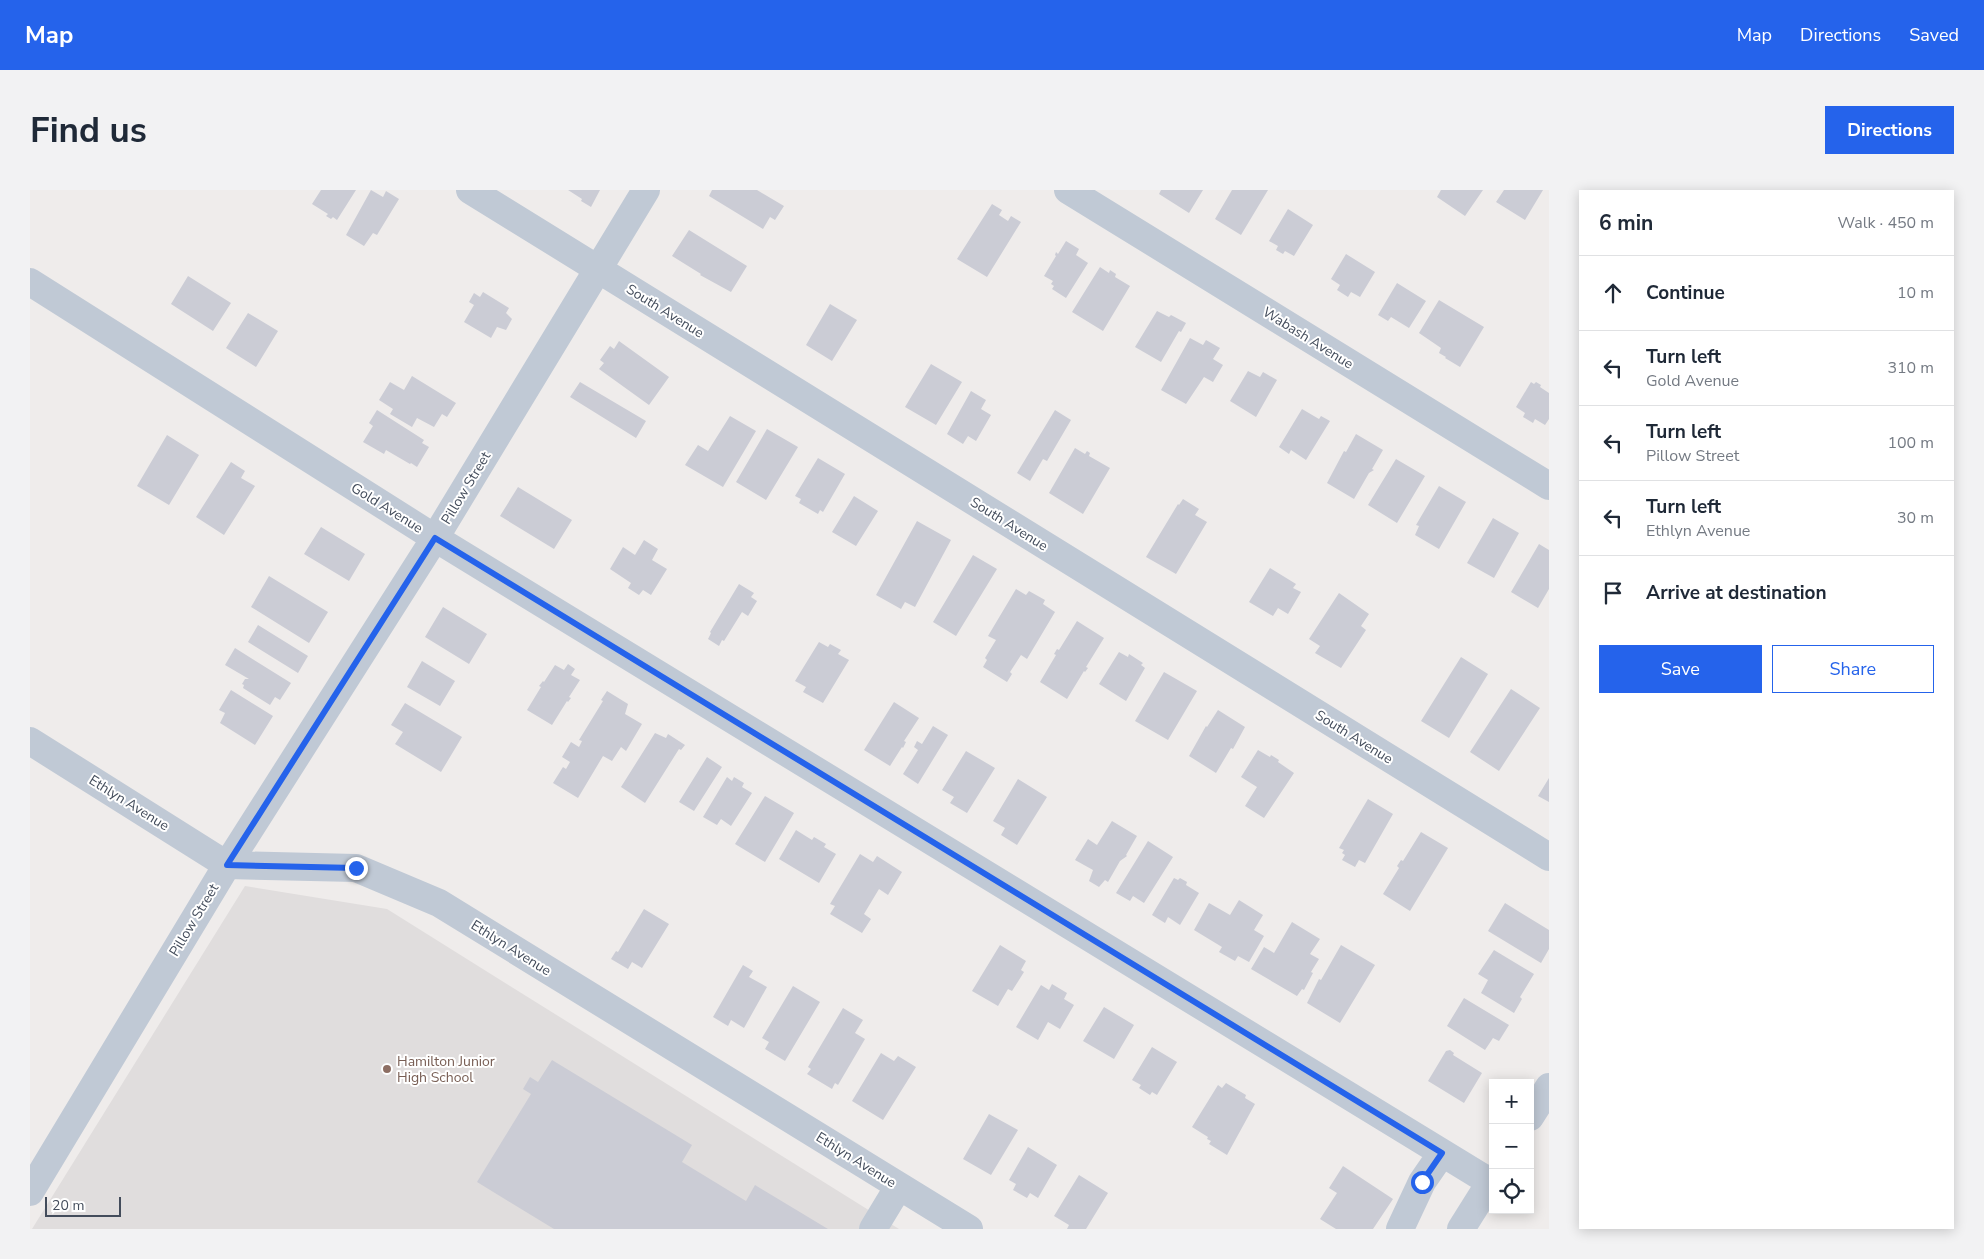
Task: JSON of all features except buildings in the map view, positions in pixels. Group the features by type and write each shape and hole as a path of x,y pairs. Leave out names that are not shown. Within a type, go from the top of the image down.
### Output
{"street":[{"name":"South Avenue","path":"470,190 1549,857"},
{"name":"Pillow Street","path":"33,1180 227,865 435,538 646,190"},
{"name":"Wabash Avenue","path":"1068,190 1549,486"},
{"name":"Gold Avenue","path":"30,282 435,538 1442,1153 1489,1179"},
{"name":"Ethlyn Avenue","path":"30,741 227,865 356,868 439,903 969,1229"},
{"path":"1534,1111 1549,1087"},
{"path":"1400,1229 1422,1182 1442,1153"},
{"path":"1461,1229 1489,1183"},
{"path":"873,1229 899,1186"}],"shaded area":[{"name":"Hamilton Junior High School","path":"245,886 387,909 899,1229 32,1229"}],"place":[{"name":"Hamilton Junior High School","path":"387,1069"}],"route":[{"path":"356,868 227,865 435,538 1442,1153 1422,1182"}]}
